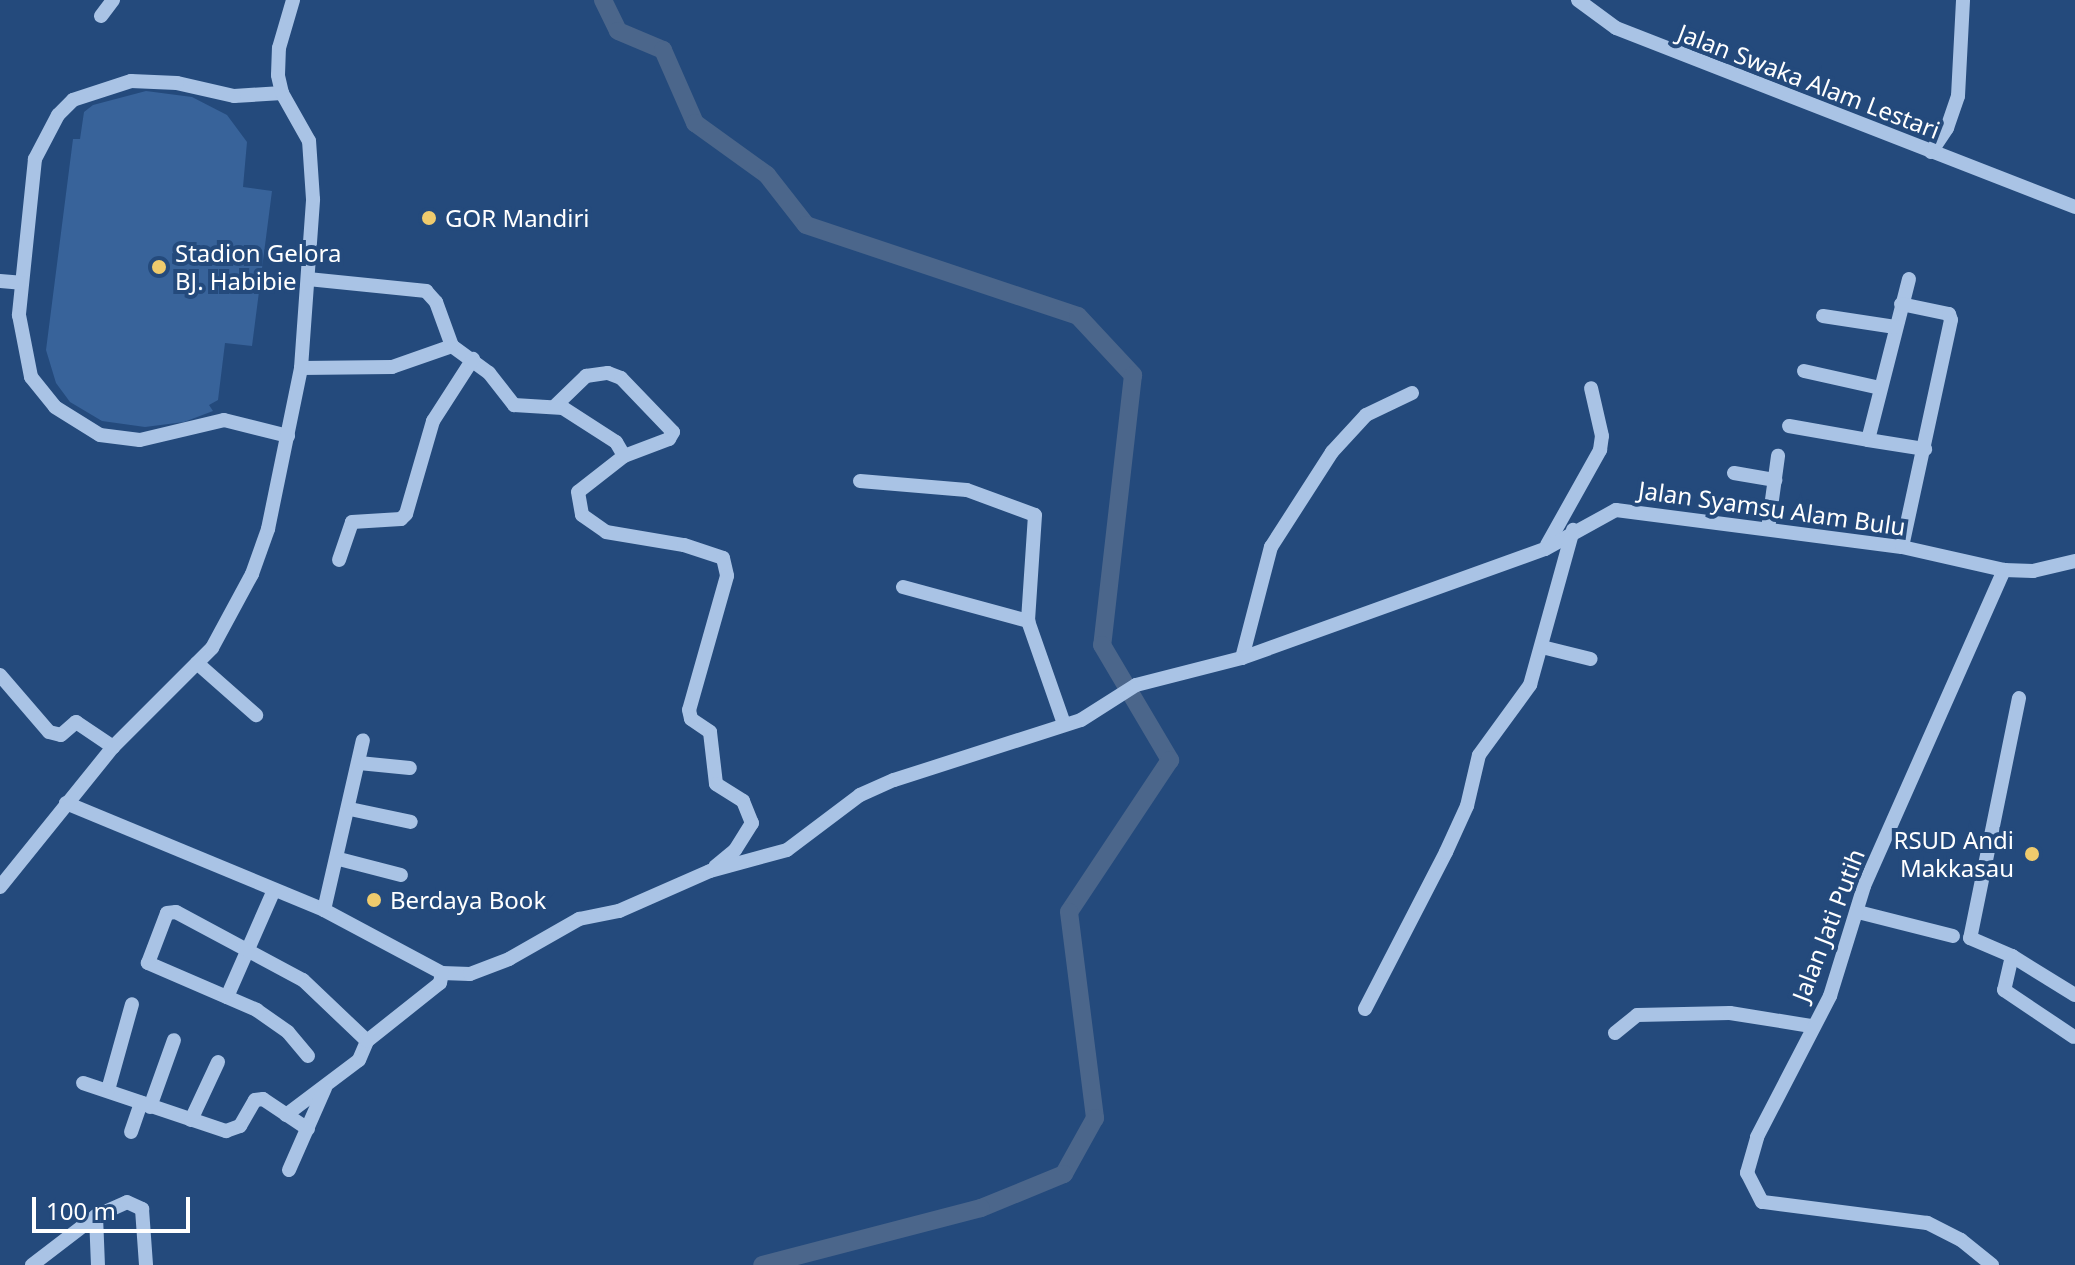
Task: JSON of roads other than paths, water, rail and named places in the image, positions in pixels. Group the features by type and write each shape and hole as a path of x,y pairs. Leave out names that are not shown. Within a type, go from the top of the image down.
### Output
{"street":[{"path":"101,16 113,0"},
{"path":"0,887 113,747 197,663 220,634 252,574 268,529 301,368 308,279 312,154 282,93 277,61 293,0"},
{"name":"Jalan Swaka Alam Lestari","path":"1578,0 1616,28 1853,117 1931,152 2075,207"},
{"path":"1931,152 1947,128 1958,96 1963,0"},
{"path":"282,93 234,96 177,83 131,81 73,100 58,115 35,159 21,283 19,335 31,377 55,407 77,423 119,439 167,436 224,420 288,436"},
{"path":"308,279 426,291 436,302 452,346 473,359 514,405 554,407 578,414 616,442 624,456"},
{"path":"1868,440 1909,279"},
{"path":"0,281 21,283"},
{"path":"1901,304 1949,314 1951,320 1902,547"},
{"path":"1823,316 1895,327"},
{"path":"301,368 392,367 452,346"},
{"path":"339,560 352,522 394,520 406,514 433,421 473,359"},
{"path":"1804,371 1880,388"},
{"path":"66,803 324,910 442,973 484,970 579,919 619,911 710,871 735,850 752,823 743,801 716,784 710,732 691,719 689,710 727,576 726,565 723,558 684,545 606,532 582,515 578,492 624,456 669,439 673,432 621,378 608,373 586,376 554,407"},
{"path":"1545,549 1600,450 1591,388"},
{"path":"1242,658 1274,541 1351,429 1366,415 1412,393"},
{"path":"1789,426 1925,449"},
{"path":"1768,529 1778,456"},
{"path":"1734,473 1775,480"},
{"path":"860,481 967,490 1035,515 1028,621 1064,724"},
{"name":"Jalan Syamsu Alam Bulu","path":"710,871 787,850 873,788 1081,720 1136,685 1242,658 1545,549 1573,530 1628,509 1902,547 2004,570 2033,571 2075,561"},
{"path":"1365,1009 1467,806 1479,755 1526,693 1542,647 1573,530"},
{"name":"Jalan Jati Putih","path":"1992,1265 1961,1240 1927,1223 1773,1205 1753,1193 1748,1182 1749,1158 1811,1026 1830,996 1869,874 2004,570"},
{"path":"903,587 1028,621"},
{"path":"1542,647 1591,659"},
{"path":"197,663 256,715"},
{"path":"0,675 49,732 61,735 76,722 113,747"},
{"path":"2019,698 1970,938 2012,956 2075,995"},
{"path":"324,910 339,859 363,740"},
{"path":"359,763 410,768"},
{"path":"350,809 411,822"},
{"path":"339,859 401,875"},
{"path":"227,997 274,890"},
{"path":"308,1056 288,1032 227,997 148,963 146,957 171,911 303,980 367,1041"},
{"path":"1858,912 1953,936"},
{"path":"2012,956 2004,990 2074,1037"},
{"path":"289,1170 325,1088 340,1069 359,1060 367,1041 440,983 442,973"},
{"path":"108,1090 132,1004"},
{"path":"1615,1033 1637,1015 1730,1013 1811,1026"},
{"path":"131,1132 174,1040"},
{"path":"191,1120 218,1062"},
{"path":"83,1083 191,1120 233,1129 258,1098 308,1129"},
{"path":"286,1115 325,1088"},
{"path":"32,1265 96,1216 127,1202 141,1206 146,1265"},
{"path":"96,1216 98,1265"}],"waterway":[{"path":"603,0 618,31 663,50 695,123 767,175 806,225 1078,316 1133,375 1102,645 1170,760 1069,912 1095,1118 1064,1174 981,1208 762,1265"}],"place":[{"name":"GOR Mandiri","path":"429,218"},
{"name":"Stadion Gelora BJ. Habibie","path":"159,267"},
{"name":"RSUD Andi Makkasau","path":"2032,854"},
{"name":"Berdaya Book","path":"374,900"}]}
